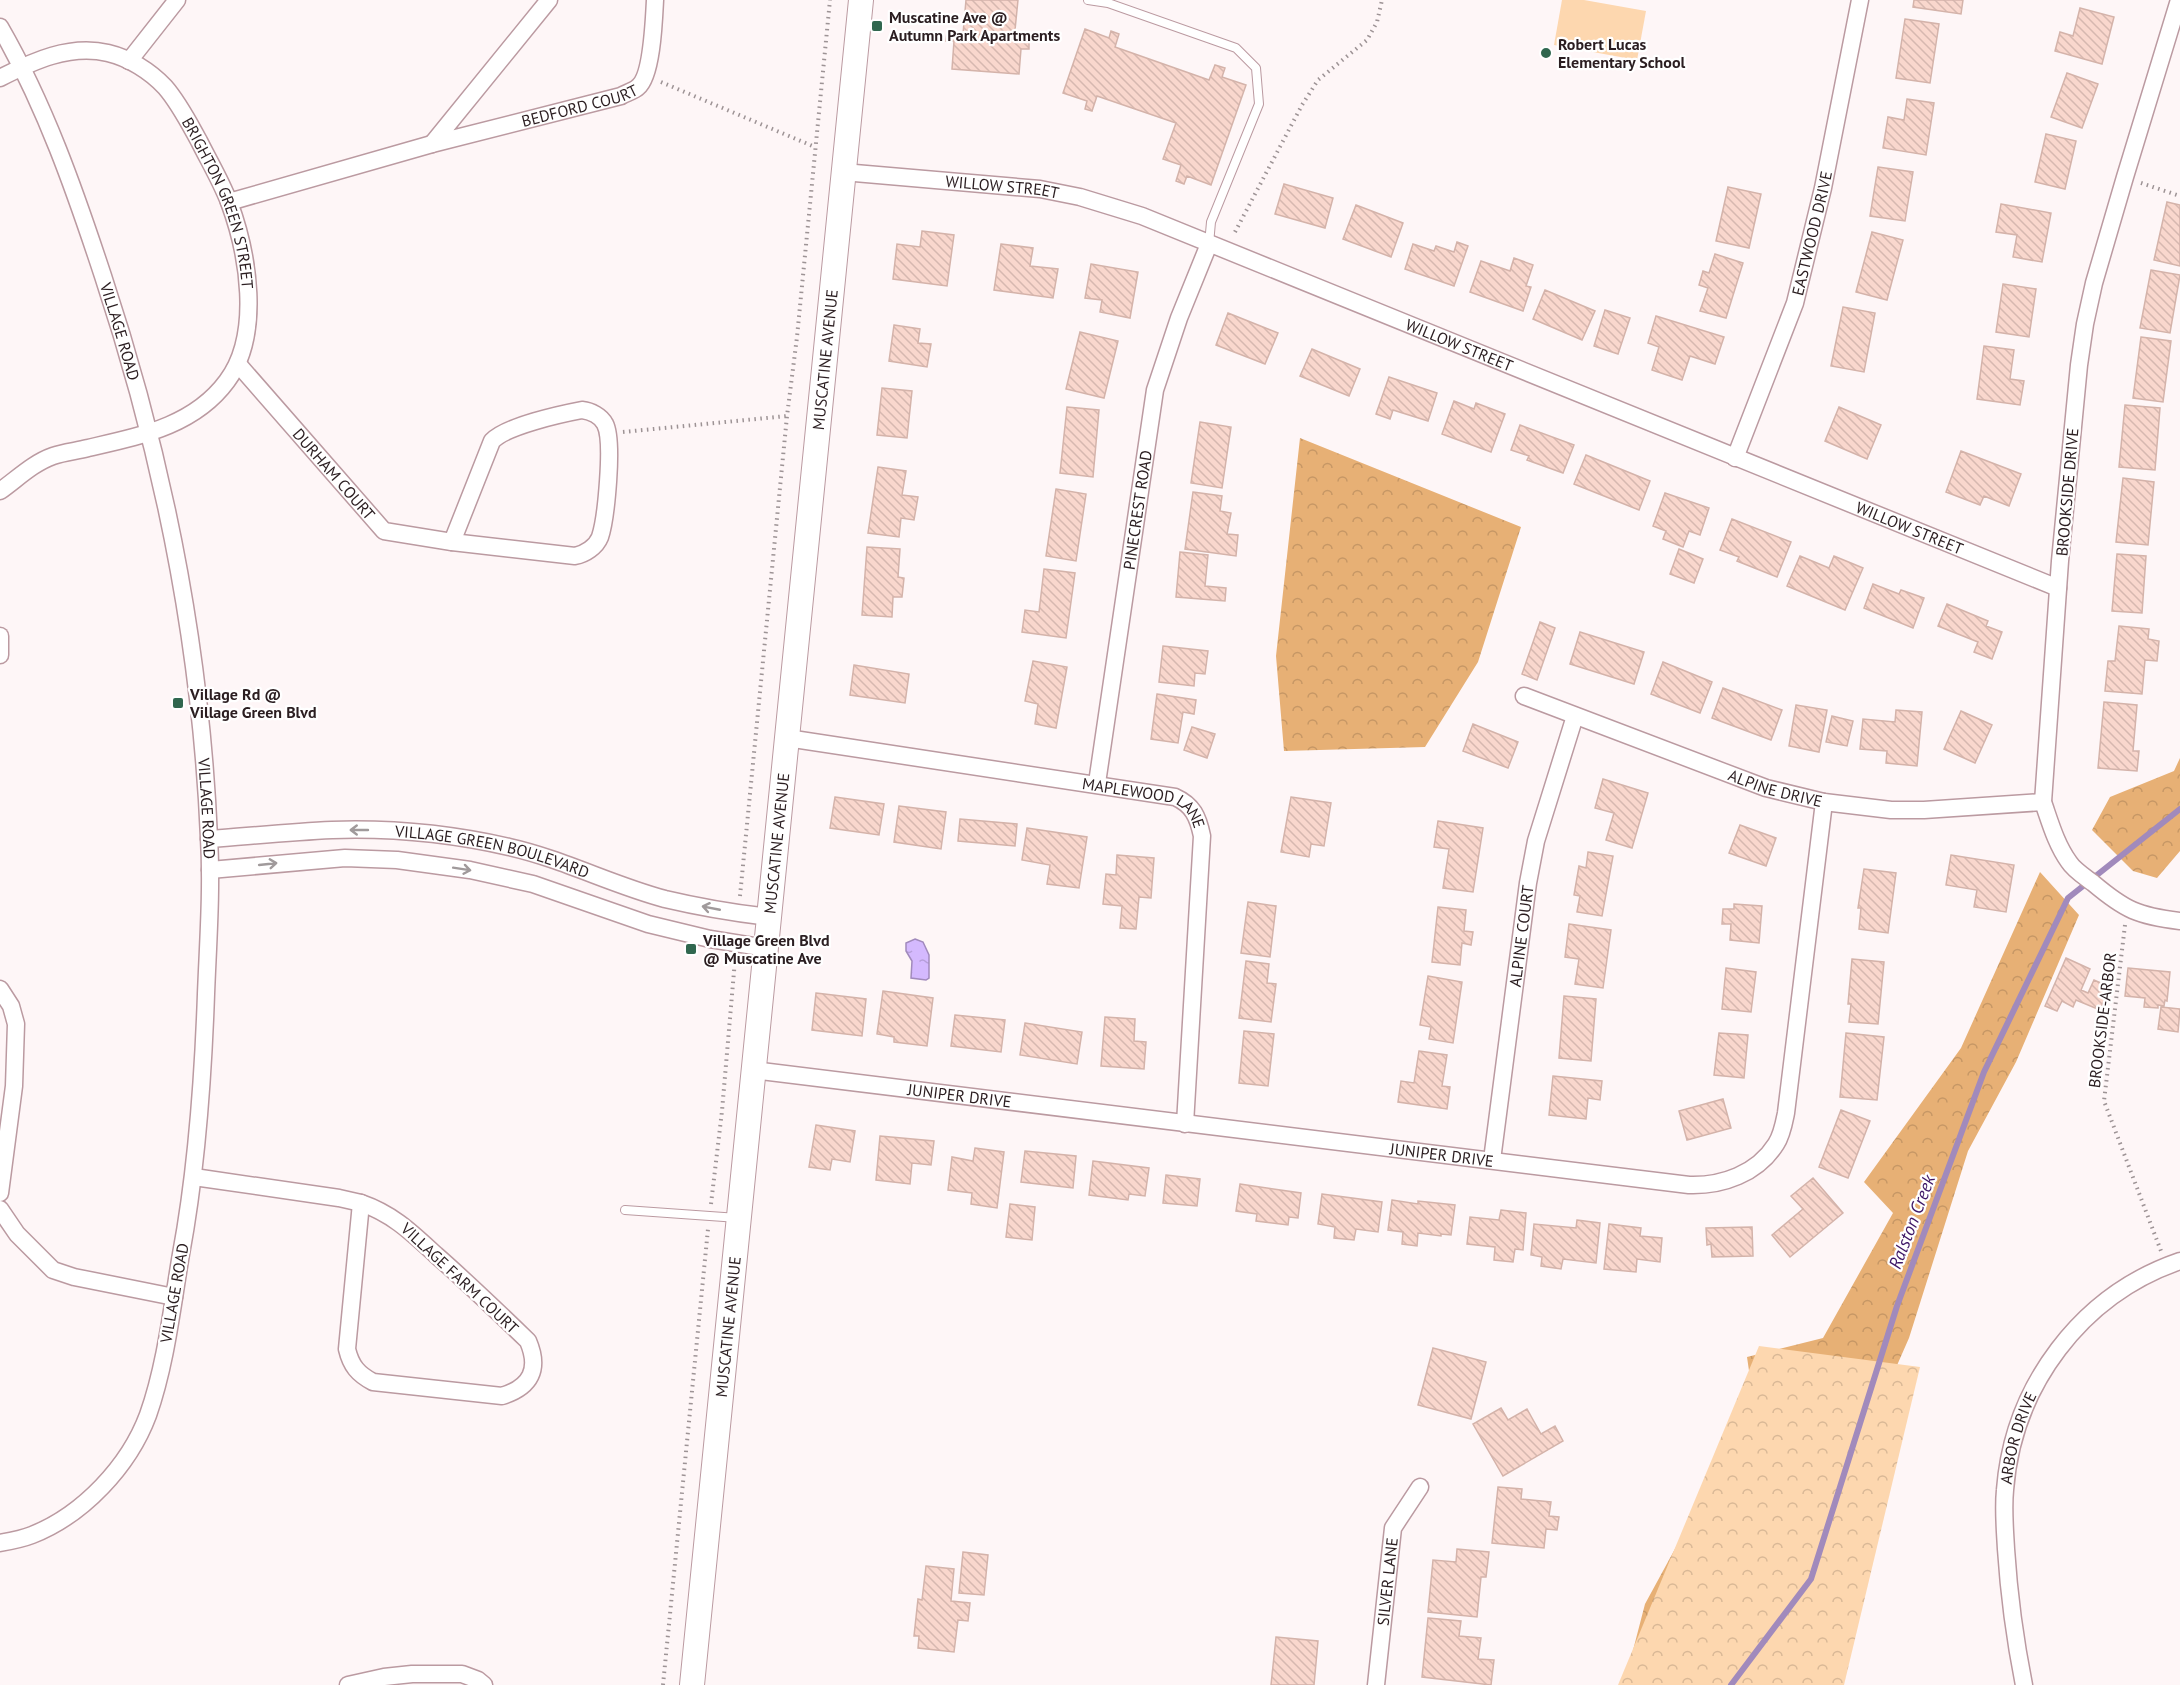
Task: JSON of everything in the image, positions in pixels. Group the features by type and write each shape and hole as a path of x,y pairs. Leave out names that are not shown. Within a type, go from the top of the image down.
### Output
{"main road":[{"name":"MUSCATINE AVENUE","path":"692,1685 861,0"}],"street":[{"path":"129,61 177,0"},
{"path":"432,144 549,0"},
{"name":"BEDFORD COURT","path":"229,201 432,144 621,96 638,88 649,63 656,0"},
{"name":"EASTWOOD DRIVE","path":"1735,458 1795,303 1823,188 1860,0"},
{"name":"BROOKSIDE DRIVE","path":"2179,0 2124,177 2094,283 2085,324 2058,588 2043,802 2054,834 2069,863 2127,910 2156,918 2180,921"},
{"name":"VILLAGE ROAD","path":"0,27 41,109 82,214 125,342 148,434 166,510 192,641 203,749 210,870 203,1080 194,1177 165,1345 148,1415 137,1439 104,1484 65,1518 28,1537 0,1543"},
{"name":"BRIGHTON GREEN STREET","path":"0,78 56,54 81,50 108,53 149,72 180,106 229,201 247,273 248,290 248,324 238,364 227,381 207,403 179,421 148,434 54,456 37,464 0,491"},
{"name":"WILLOW STREET","path":"843,171 1040,189 1080,197 1142,216 2058,588"},
{"name":"PINECREST ROAD","path":"1097,783 1155,390 1179,318 1209,244"},
{"name":"DURHAM COURT","path":"238,364 384,531 452,542 575,556 589,550 599,539 609,463 609,437 602,419 590,411 582,410 498,434 492,441 452,542"},
{"path":"0,636 0,655"},
{"name":"ALPINE DRIVE","path":"1524,696 1766,788 1824,802 1891,810 1924,810 2043,802"},
{"name":"ALPINE COURT","path":"1492,1160 1528,883 1536,840 1575,716"},
{"name":"MAPLEWOOD LANE","path":"787,738 1097,783 1175,797 1185,801 1195,811 1199,822 1201,853 1185,1124"},
{"name":"JUNIPER DRIVE","path":"753,1070 1703,1186 1733,1179 1749,1171 1763,1160 1776,1144 1786,1113 1824,802"},
{"name":"VILLAGE GREEN BOULEVARD","path":"209,839 334,830 448,836 509,847 559,861 665,899 769,917"},
{"name":"VILLAGE GREEN BOULEVARD","path":"210,870 345,858 397,860 459,868 534,884 648,924 737,944 766,948"},
{"path":"0,989 11,1006 16,1024 16,1053 0,1193"},
{"name":"VILLAGE FARM COURT","path":"194,1177 339,1198 361,1203 380,1209 399,1221 528,1341 533,1353 534,1366 525,1385 515,1392 502,1396 373,1382 360,1375 351,1364 347,1350 361,1203"},
{"path":"0,1209 16,1234 53,1270 74,1277 174,1297"},
{"name":"ARBOR DRIVE","path":"2024,1685 2008,1585 2004,1517 2005,1490 2012,1444 2023,1409 2039,1376 2084,1318 2113,1295 2144,1275 2173,1263"},
{"name":"SILVER LANE","path":"1376,1685 1393,1528 1420,1487"},
{"path":"348,1685 412,1674 462,1674 484,1685"}],"lane":[{"path":"1088,0 1108,3 1236,48 1256,68 1259,104 1211,222 1209,244"},
{"path":"625,1210 738,1218"}],"path":[{"path":"739,913 830,0"},
{"path":"1235,232 1307,97 1318,81 1367,40 1377,22 1382,0"},
{"path":"652,78 815,147"},
{"path":"2124,177 2180,196"},
{"path":"618,433 787,416"},
{"name":"BROOKSIDE-ARBOR","path":"2127,910 2104,1101 2173,1263"},
{"path":"663,1685 737,944"}],"green space":[{"path":"1562,0 1584,0 1646,11 1637,60 1554,45"},
{"path":"1300,438 1521,527 1478,662 1425,747 1284,751 1276,656"},
{"path":"2180,758 2180,851 2157,878 2133,871 2092,830 2110,797 2174,771"},
{"path":"2040,872 2079,915 2016,1062 1968,1151 1909,1338 1873,1420 1624,1685 1645,1604 1725,1457 1757,1426 1747,1357 1823,1338 1893,1213 1864,1182 1961,1048"},
{"path":"1759,1346 1920,1367 1844,1685 1618,1685"}],"water":[{"path":"915,939 923,942 929,955 929,978 926,980 911,978 912,961 906,951 906,943"}],"building":[{"path":"966,0 1018,0 1014,40 1029,41 1029,49 1021,49 1019,74 952,69 954,41 946,41 947,32 963,34"},
{"path":"1914,0 1963,0 1961,14 1913,7"},
{"path":"2080,8 2114,17 2102,64 2055,51 2060,32 2073,36"},
{"path":"1905,19 1939,24 1930,83 1896,78"},
{"path":"1085,29 1109,38 1111,31 1119,34 1115,47 1209,80 1215,65 1225,68 1222,77 1246,85 1211,185 1187,176 1184,184 1176,181 1181,165 1163,159 1176,123 1097,96 1092,111 1085,109 1087,101 1063,93"},
{"path":"2067,73 2098,84 2082,128 2051,117"},
{"path":"1907,99 1934,103 1926,155 1883,148 1888,117 1904,120"},
{"path":"2046,134 2076,141 2065,189 2035,182"},
{"path":"1878,167 1913,172 1905,221 1870,216"},
{"path":"1284,184 1333,198 1325,228 1275,214"},
{"path":"1728,187 1761,194 1749,248 1716,241"},
{"path":"2167,202 2180,205 2180,266 2154,260"},
{"path":"2001,204 2051,213 2042,262 2013,257 2017,235 1996,232"},
{"path":"1356,205 1403,223 1391,257 1343,239"},
{"path":"922,231 954,235 947,286 893,279 897,244 920,247"},
{"path":"1872,232 1903,240 1887,300 1856,292"},
{"path":"1457,242 1468,246 1454,286 1405,269 1413,244 1434,251 1436,246 1454,252"},
{"path":"1001,244 1033,248 1030,266 1058,269 1053,298 994,290"},
{"path":"1715,254 1743,263 1726,318 1700,311 1708,288 1699,285 1703,271 1709,273"},
{"path":"1514,258 1533,265 1526,286 1531,287 1523,311 1470,292 1481,261 1510,271"},
{"path":"1091,264 1138,272 1130,318 1100,312 1102,300 1085,298"},
{"path":"2151,270 2180,275 2170,333 2140,328"},
{"path":"2003,284 2036,289 2029,337 1996,332"},
{"path":"1545,290 1595,311 1582,340 1533,319"},
{"path":"1843,307 1875,313 1864,372 1831,366"},
{"path":"1605,310 1630,318 1618,354 1594,346"},
{"path":"1228,313 1278,333 1265,364 1216,345"},
{"path":"1656,316 1724,337 1715,364 1690,356 1682,380 1652,370 1659,347 1648,343"},
{"path":"894,325 920,329 918,343 931,344 927,367 889,361"},
{"path":"1080,332 1118,341 1104,398 1066,389"},
{"path":"2141,337 2171,341 2163,402 2133,398"},
{"path":"1984,346 2014,350 2010,379 2024,381 2020,405 1977,399"},
{"path":"1312,349 1360,369 1349,396 1300,376"},
{"path":"1389,377 1437,393 1428,421 1393,410 1390,419 1376,414"},
{"path":"882,388 912,391 907,438 877,435"},
{"path":"1454,401 1474,409 1476,403 1505,414 1491,452 1442,434"},
{"path":"2125,405 2160,408 2155,470 2119,467"},
{"path":"1067,407 1099,410 1093,477 1060,473"},
{"path":"1839,407 1881,425 1867,459 1825,441"},
{"path":"1200,422 1231,427 1222,488 1191,483"},
{"path":"1520,425 1574,445 1563,473 1527,460 1529,456 1511,450"},
{"path":"1961,451 2021,474 2009,506 1984,496 1980,505 1946,492"},
{"path":"1586,455 1650,481 1639,510 1574,484"},
{"path":"878,467 906,471 902,495 918,497 914,520 901,518 899,537 868,533"},
{"path":"2123,478 2154,482 2148,545 2116,542"},
{"path":"1056,489 1086,494 1076,561 1046,556"},
{"path":"1193,492 1222,496 1220,511 1231,513 1227,534 1238,535 1236,556 1185,549"},
{"path":"1665,493 1709,508 1700,535 1689,531 1683,547 1663,539 1666,531 1653,526"},
{"path":"1732,519 1791,542 1777,577 1737,561 1739,557 1720,550"},
{"path":"867,547 900,549 898,577 904,578 902,597 893,597 892,617 862,615"},
{"path":"1679,549 1703,559 1694,583 1670,574"},
{"path":"1180,552 1208,555 1205,586 1226,588 1225,601 1176,597"},
{"path":"2117,554 2146,556 2142,613 2112,611"},
{"path":"1800,556 1829,568 1834,556 1863,568 1845,610 1787,586"},
{"path":"1044,569 1075,573 1066,638 1022,632 1025,610 1039,612"},
{"path":"1873,584 1899,594 1901,590 1924,598 1913,628 1864,608"},
{"path":"1947,604 1988,621 1986,626 2002,632 1992,659 1974,652 1978,642 1938,626"},
{"path":"1540,622 1555,628 1537,680 1522,674"},
{"path":"2119,626 2149,629 2148,639 2159,641 2157,661 2145,660 2142,694 2105,691 2108,661 2115,661"},
{"path":"1580,632 1644,652 1634,684 1570,664"},
{"path":"1163,646 1208,651 1205,674 1195,673 1194,686 1159,682"},
{"path":"1033,661 1067,667 1056,728 1035,724 1038,704 1025,701"},
{"path":"1663,662 1712,682 1700,713 1651,694"},
{"path":"854,665 909,674 905,703 850,695"},
{"path":"1723,688 1782,710 1771,740 1712,718"},
{"path":"1157,694 1196,700 1194,714 1183,712 1178,743 1151,739"},
{"path":"2104,702 2137,705 2133,751 2139,751 2137,771 2098,768"},
{"path":"1796,705 1827,710 1819,752 1789,746"},
{"path":"1896,710 1922,712 1917,766 1886,763 1887,751 1860,749 1863,719 1895,722"},
{"path":"1961,711 1992,725 1975,763 1944,749"},
{"path":"1832,716 1853,721 1847,746 1826,742"},
{"path":"1473,724 1518,742 1508,768 1463,751"},
{"path":"1192,727 1215,734 1207,758 1184,750"},
{"path":"1603,779 1648,793 1632,848 1606,840 1614,813 1595,808"},
{"path":"835,797 884,804 879,835 830,828"},
{"path":"1291,797 1331,803 1324,846 1311,844 1309,857 1281,852"},
{"path":"899,806 946,812 941,849 894,842"},
{"path":"960,819 1017,824 1015,846 958,841"},
{"path":"1438,821 1483,828 1473,892 1443,888 1449,849 1434,847"},
{"path":"1740,825 1776,838 1766,866 1729,853"},
{"path":"1027,828 1087,837 1079,888 1047,884 1050,865 1022,860"},
{"path":"1588,852 1613,856 1602,916 1577,912 1580,896 1574,895 1579,866 1586,868"},
{"path":"1117,855 1154,858 1151,898 1139,897 1136,929 1120,928 1122,906 1103,904 1106,874 1116,875"},
{"path":"1951,855 2014,865 2006,912 1974,907 1977,890 1946,885"},
{"path":"1864,869 1896,873 1888,933 1859,929 1861,908 1858,908"},
{"path":"1248,902 1276,906 1270,957 1241,953"},
{"path":"1734,904 1762,906 1759,943 1730,940 1731,924 1722,924 1723,909 1734,909"},
{"path":"1438,907 1466,910 1464,931 1473,932 1471,945 1462,943 1460,965 1432,962"},
{"path":"1569,924 1611,930 1603,988 1575,984 1579,959 1565,957"},
{"path":"2066,958 2090,969 2081,990 2088,993 2094,980 2110,987 2100,1010 2076,1000 2073,1007 2062,1001 2057,1011 2045,1006"},
{"path":"1852,959 1884,962 1878,1024 1849,1022 1851,1004 1848,1004"},
{"path":"1246,961 1269,964 1267,983 1276,984 1271,1022 1239,1018"},
{"path":"1726,968 1756,972 1751,1012 1722,1009"},
{"path":"2128,968 2170,972 2167,1001 2165,1000 2164,1006 2144,1007 2145,998 2125,996"},
{"path":"1428,976 1462,982 1453,1043 1429,1039 1431,1027 1420,1025"},
{"path":"883,991 933,998 927,1046 894,1042 894,1037 877,1034"},
{"path":"816,993 866,999 862,1036 812,1030"},
{"path":"1564,996 1596,999 1591,1061 1559,1058"},
{"path":"2161,1007 2180,1009 2178,1032 2158,1029"},
{"path":"955,1015 1005,1020 1001,1052 951,1046"},
{"path":"1105,1017 1135,1019 1134,1041 1146,1042 1144,1069 1101,1066"},
{"path":"1025,1023 1082,1032 1077,1064 1020,1055"},
{"path":"1244,1031 1274,1034 1268,1086 1239,1083"},
{"path":"1719,1033 1748,1035 1744,1078 1714,1075"},
{"path":"1846,1033 1884,1037 1877,1100 1840,1097"},
{"path":"1419,1051 1447,1055 1442,1086 1450,1087 1447,1109 1398,1102 1401,1081 1414,1083"},
{"path":"1553,1076 1602,1081 1600,1100 1588,1098 1586,1119 1549,1115"},
{"path":"1723,1099 1731,1128 1687,1140 1679,1111"},
{"path":"1841,1110 1870,1121 1848,1178 1819,1167"},
{"path":"816,1125 855,1131 850,1162 832,1159 830,1170 809,1167"},
{"path":"880,1136 934,1141 931,1165 912,1163 910,1184 876,1180"},
{"path":"975,1148 1004,1152 997,1208 971,1204 972,1193 948,1190 952,1157 973,1161"},
{"path":"1025,1151 1076,1156 1073,1188 1021,1182"},
{"path":"1093,1161 1149,1168 1145,1196 1129,1194 1128,1200 1089,1195"},
{"path":"1166,1175 1200,1179 1197,1206 1163,1203"},
{"path":"1813,1178 1843,1213 1790,1257 1772,1235 1803,1209 1791,1196"},
{"path":"1240,1184 1301,1193 1298,1218 1289,1217 1288,1225 1256,1221 1257,1214 1236,1211"},
{"path":"1322,1194 1382,1202 1378,1232 1356,1229 1354,1240 1334,1238 1335,1227 1318,1224"},
{"path":"1392,1200 1418,1204 1418,1201 1455,1205 1451,1235 1418,1233 1417,1246 1402,1244 1403,1232 1388,1230"},
{"path":"1010,1204 1035,1207 1032,1240 1006,1237"},
{"path":"1501,1210 1526,1213 1523,1250 1515,1249 1513,1262 1494,1260 1495,1247 1467,1244 1470,1217 1499,1220"},
{"path":"1577,1220 1600,1223 1596,1263 1563,1259 1561,1269 1541,1266 1542,1257 1531,1255 1534,1224 1576,1228"},
{"path":"1609,1224 1641,1228 1640,1236 1662,1238 1660,1262 1637,1259 1636,1272 1604,1269"},
{"path":"1752,1227 1753,1256 1712,1257 1711,1244 1707,1245 1706,1228"},
{"path":"1433,1348 1486,1362 1471,1419 1418,1405"},
{"path":"1501,1408 1508,1420 1527,1409 1541,1434 1555,1426 1563,1441 1503,1476 1473,1424"},
{"path":"1498,1487 1522,1489 1521,1499 1551,1502 1549,1516 1559,1517 1557,1530 1546,1529 1544,1548 1492,1543"},
{"path":"1457,1549 1489,1552 1486,1577 1481,1577 1477,1617 1428,1612 1433,1560 1456,1562"},
{"path":"963,1552 988,1555 984,1595 959,1593"},
{"path":"926,1566 954,1569 951,1601 970,1603 968,1621 958,1620 954,1652 918,1648 919,1636 914,1636 918,1599 922,1600"},
{"path":"1428,1618 1461,1621 1459,1636 1481,1638 1478,1659 1494,1660 1491,1685 1422,1677"},
{"path":"1276,1637 1318,1641 1314,1685 1271,1685"}],"waterway":[{"name":"Ralston Creek","path":"1731,1685 1811,1579 1897,1306 1984,1072 2068,898 2180,809"}],"place":[{"name":"Muscatine Ave @ Autumn Park Apartments","path":"877,26"},
{"name":"Robert Lucas Elementary School","path":"1546,53"},
{"name":"Village Rd @ Village Green Blvd","path":"178,703"},
{"name":"Village Green Blvd @ Muscatine Ave","path":"691,949"}]}
